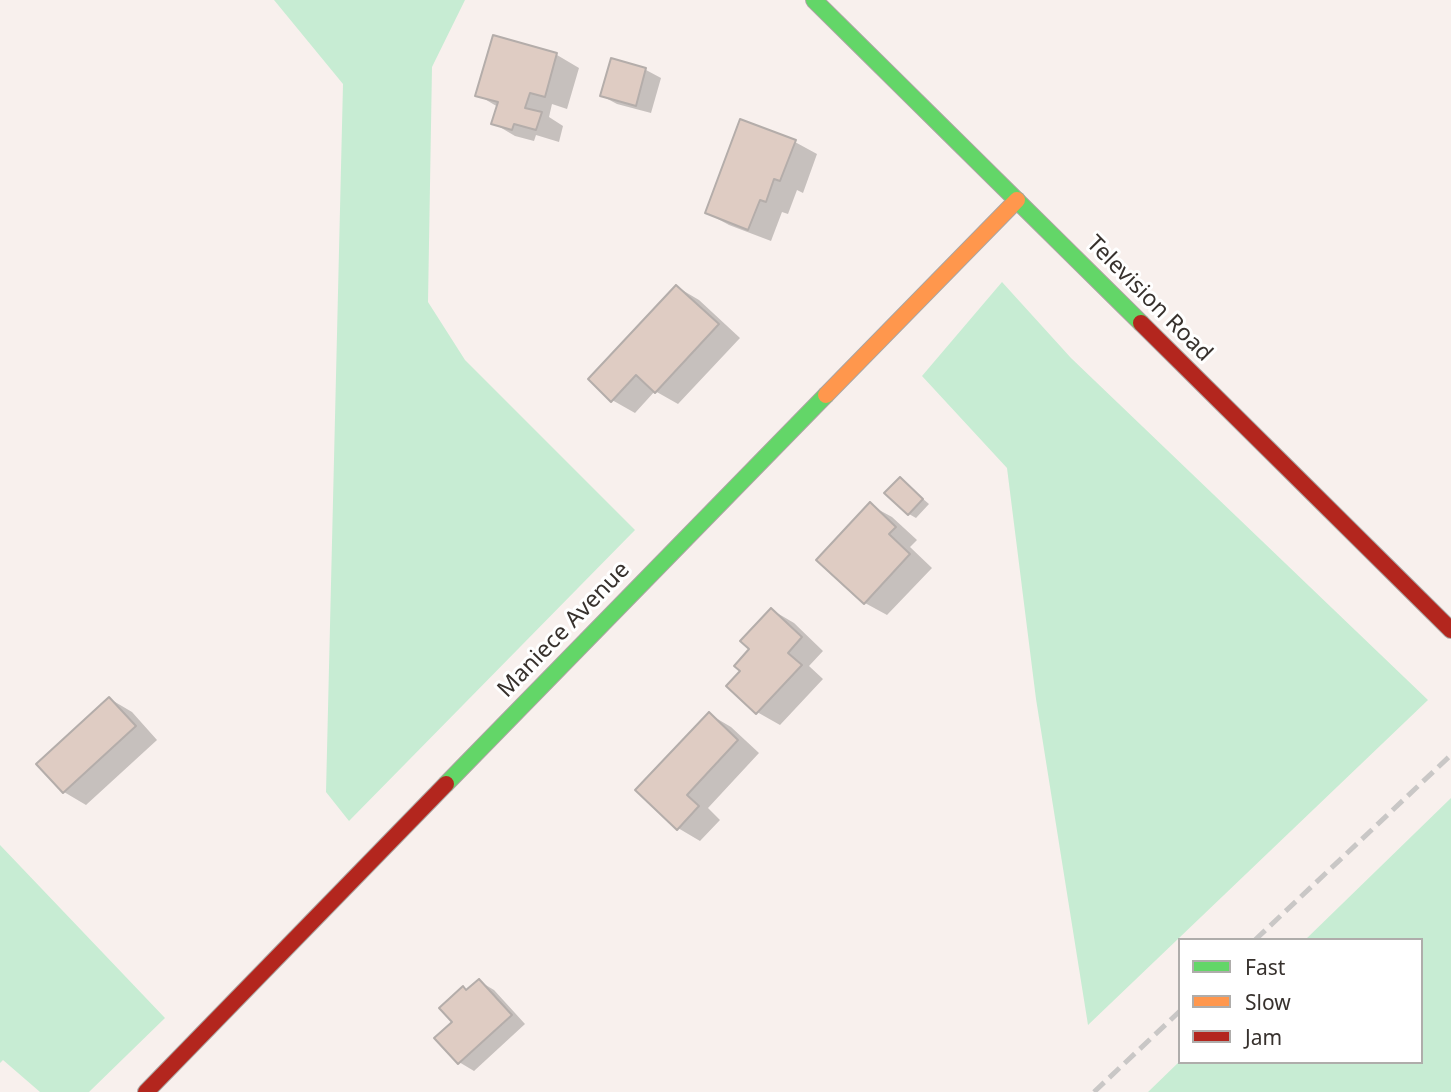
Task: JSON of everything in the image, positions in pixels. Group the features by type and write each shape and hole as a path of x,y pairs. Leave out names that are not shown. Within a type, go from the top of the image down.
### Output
{"street":[{"name":"Television Road","path":"814,0 1451,630"},
{"name":"Maniece Avenue","path":"146,1092 1017,200"}],"green space":[{"path":"274,0 465,0 432,67 428,302 465,360 635,530 349,821 326,792 343,84"},
{"path":"1002,282 1071,358 1428,700 1088,1025 1036,699 1007,468 922,376"},
{"path":"1451,798 1451,1092 1148,1092 1178,1063 1423,1064 1423,938 1307,938"},
{"path":"0,845 165,1018 89,1092 40,1092 3,1060 0,1063"}],"building":[{"path":"493,35 557,53 545,97 530,93 525,108 542,112 536,130 514,124 512,130 491,124 498,102 475,96"},
{"path":"611,58 646,68 636,106 600,96"},
{"path":"740,119 796,140 780,181 774,179 766,202 760,200 748,230 705,213"},
{"path":"676,285 719,324 655,393 636,375 611,402 588,379"},
{"path":"900,477 923,499 908,515 884,493"},
{"path":"870,502 896,527 889,534 910,554 864,604 816,560"},
{"path":"771,608 802,637 788,653 802,665 756,714 726,686 740,671 734,666 749,649 740,641"},
{"path":"109,697 136,726 63,793 36,764"},
{"path":"709,712 738,740 687,795 699,806 677,830 635,790"},
{"path":"479,979 512,1015 458,1064 434,1038 452,1022 439,1008 463,986 466,990"}],"railway":[{"path":"1257,938 1451,755"},
{"path":"1094,1092 1178,1013"}],"traffic: fast":[{"path":"814,0 1141,323"},
{"path":"446,784 826,395"}],"traffic: slow":[{"path":"826,395 1017,200"}],"traffic: jam":[{"path":"1141,323 1451,630"},
{"path":"146,1092 446,784"}]}
